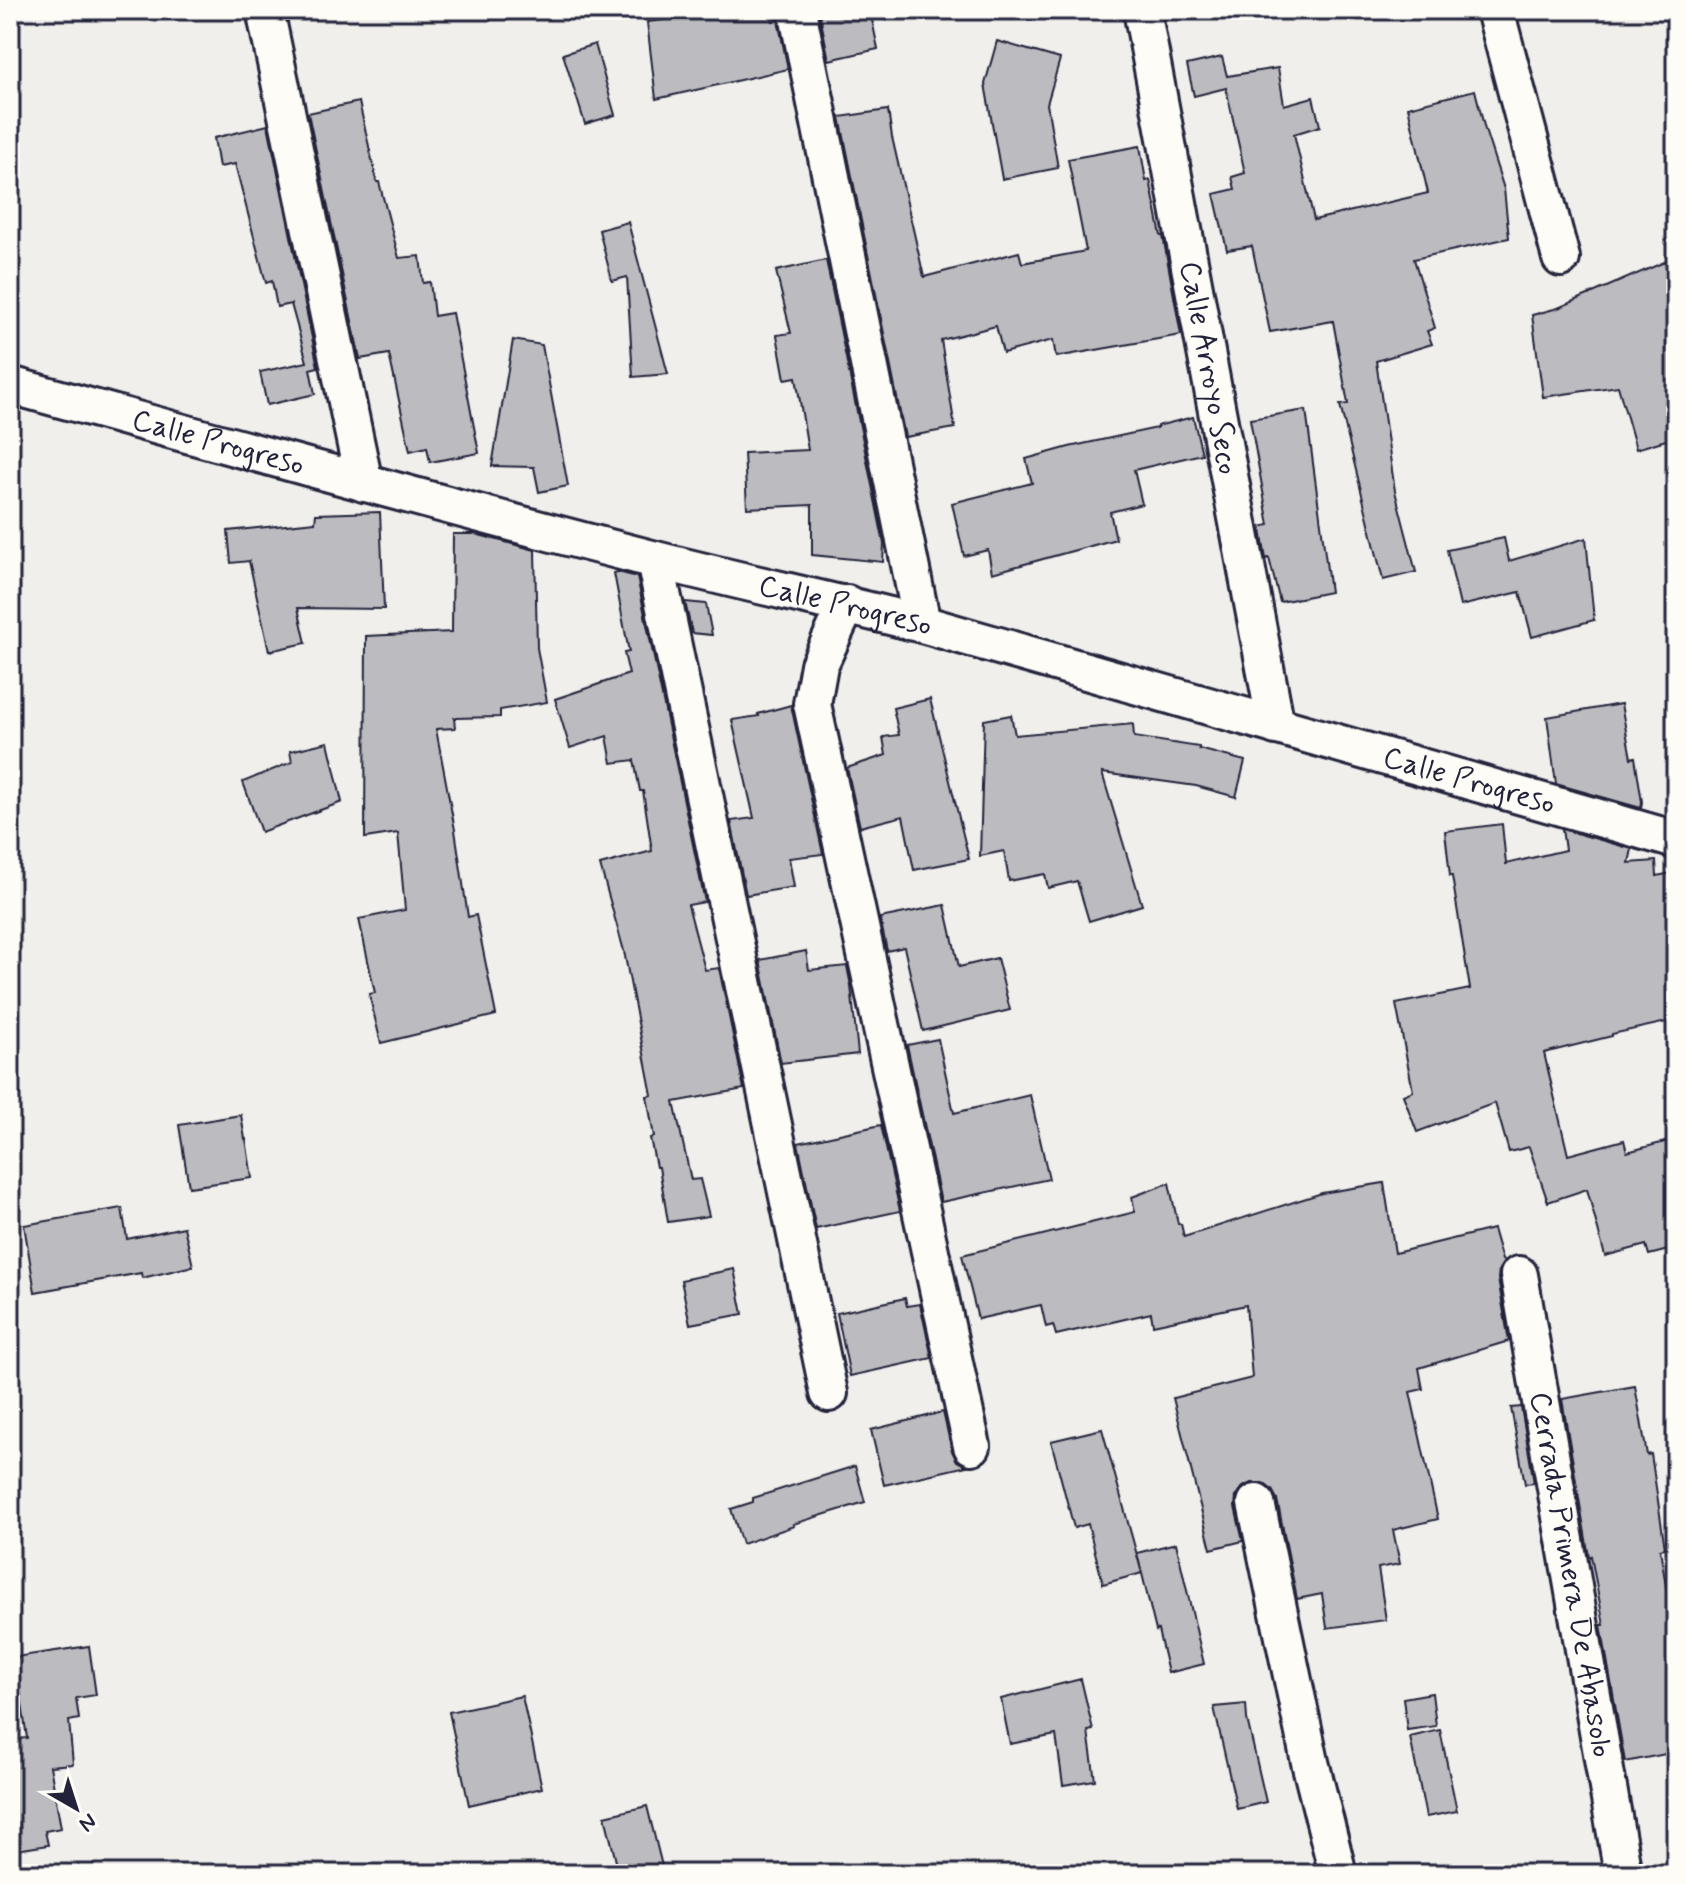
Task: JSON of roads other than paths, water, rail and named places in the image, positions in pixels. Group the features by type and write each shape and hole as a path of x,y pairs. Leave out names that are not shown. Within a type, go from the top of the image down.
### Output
{"street":[{"path":"265,10 364,483"},
{"path":"797,10 922,624"},
{"name":"Calle Arroyo Seco","path":"1142,10 1276,726"},
{"path":"1495,10 1561,258"},
{"name":"Calle Progreso","path":"10,385 655,560 922,624 1676,840"},
{"path":"655,560 829,1393"},
{"path":"847,604 819,665 812,704 972,1446"},
{"name":"Cerrada Primera De Abasolo","path":"1519,1275 1623,1874"},
{"path":"1256,1503 1310,1762 1338,1874"}]}
